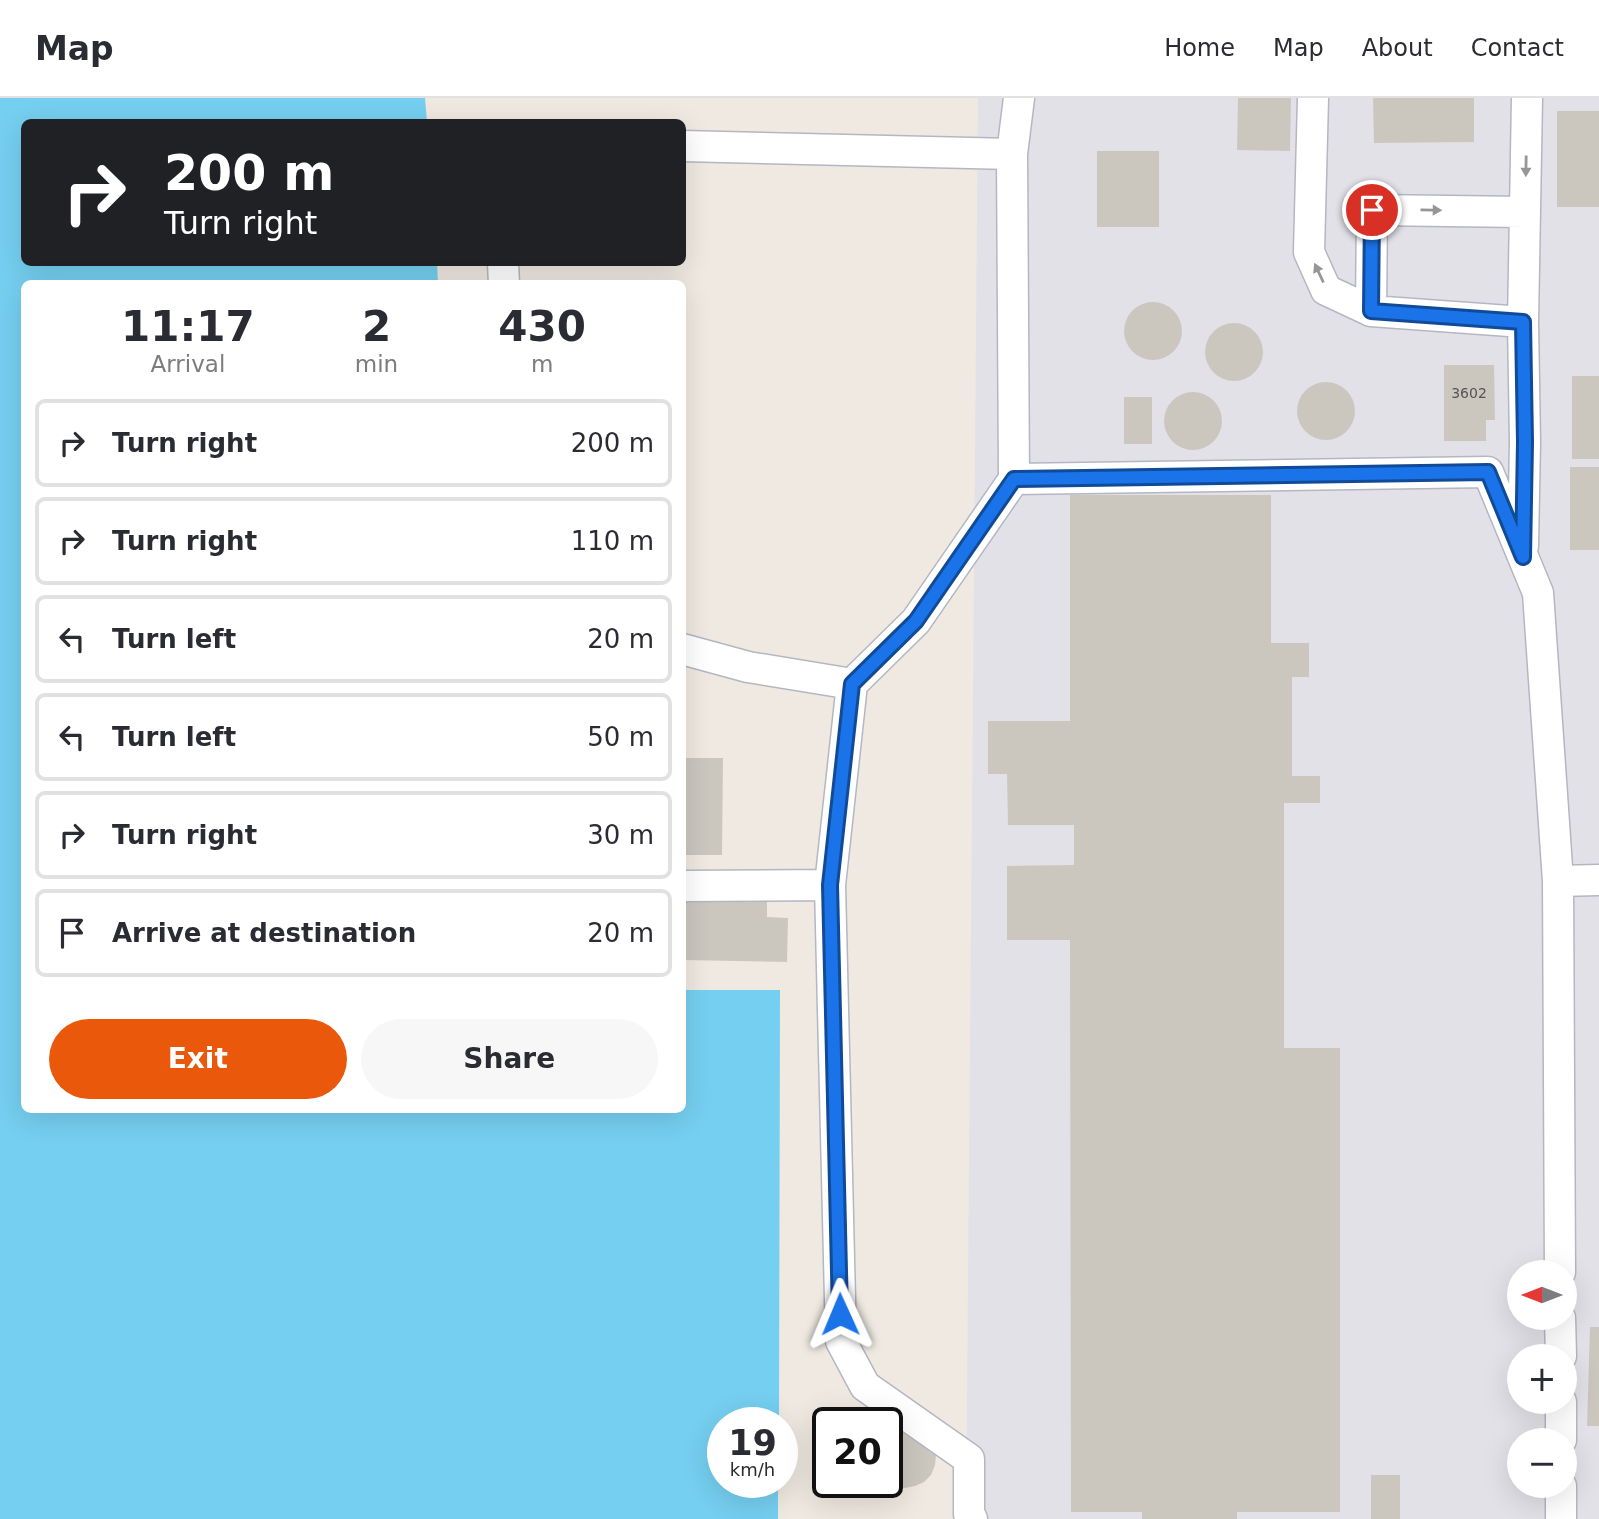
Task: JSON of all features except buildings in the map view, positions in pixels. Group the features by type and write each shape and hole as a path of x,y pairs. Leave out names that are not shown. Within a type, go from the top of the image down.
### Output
{"lane":[{"path":"972,1519 969,1514 969,1459 865,1386 841,1341 830,885 852,684 916,621 1014,479 1012,154 1019,98"},
{"path":"1313,98 1309,252 1326,289 1371,311 1523,322"},
{"path":"1523,557 1527,98"},
{"path":"686,146 1012,154"},
{"path":"1371,311 1372,210 1524,212"},
{"path":"1014,479 1488,472 1538,593 1558,881 1560,1260"},
{"path":"686,650 748,667 852,684"},
{"path":"1558,881 1599,880"},
{"path":"686,886 830,885"},
{"path":"1561,1498 1561,1519"}],"shaded area":[{"path":"978,98 1599,98 1599,1519 966,1519"}],"water":[{"path":"0,98 425,98 427,119 21,119 21,266 437,266 438,280 21,280 21,1113 686,1113 686,990 780,990 779,1407 707,1407 707,1498 778,1498 778,1519 0,1519"}],"route":[{"path":"840,1314 830,885 852,684 916,621 1014,479 1488,472 1523,557 1523,322 1371,311 1372,210"}]}
